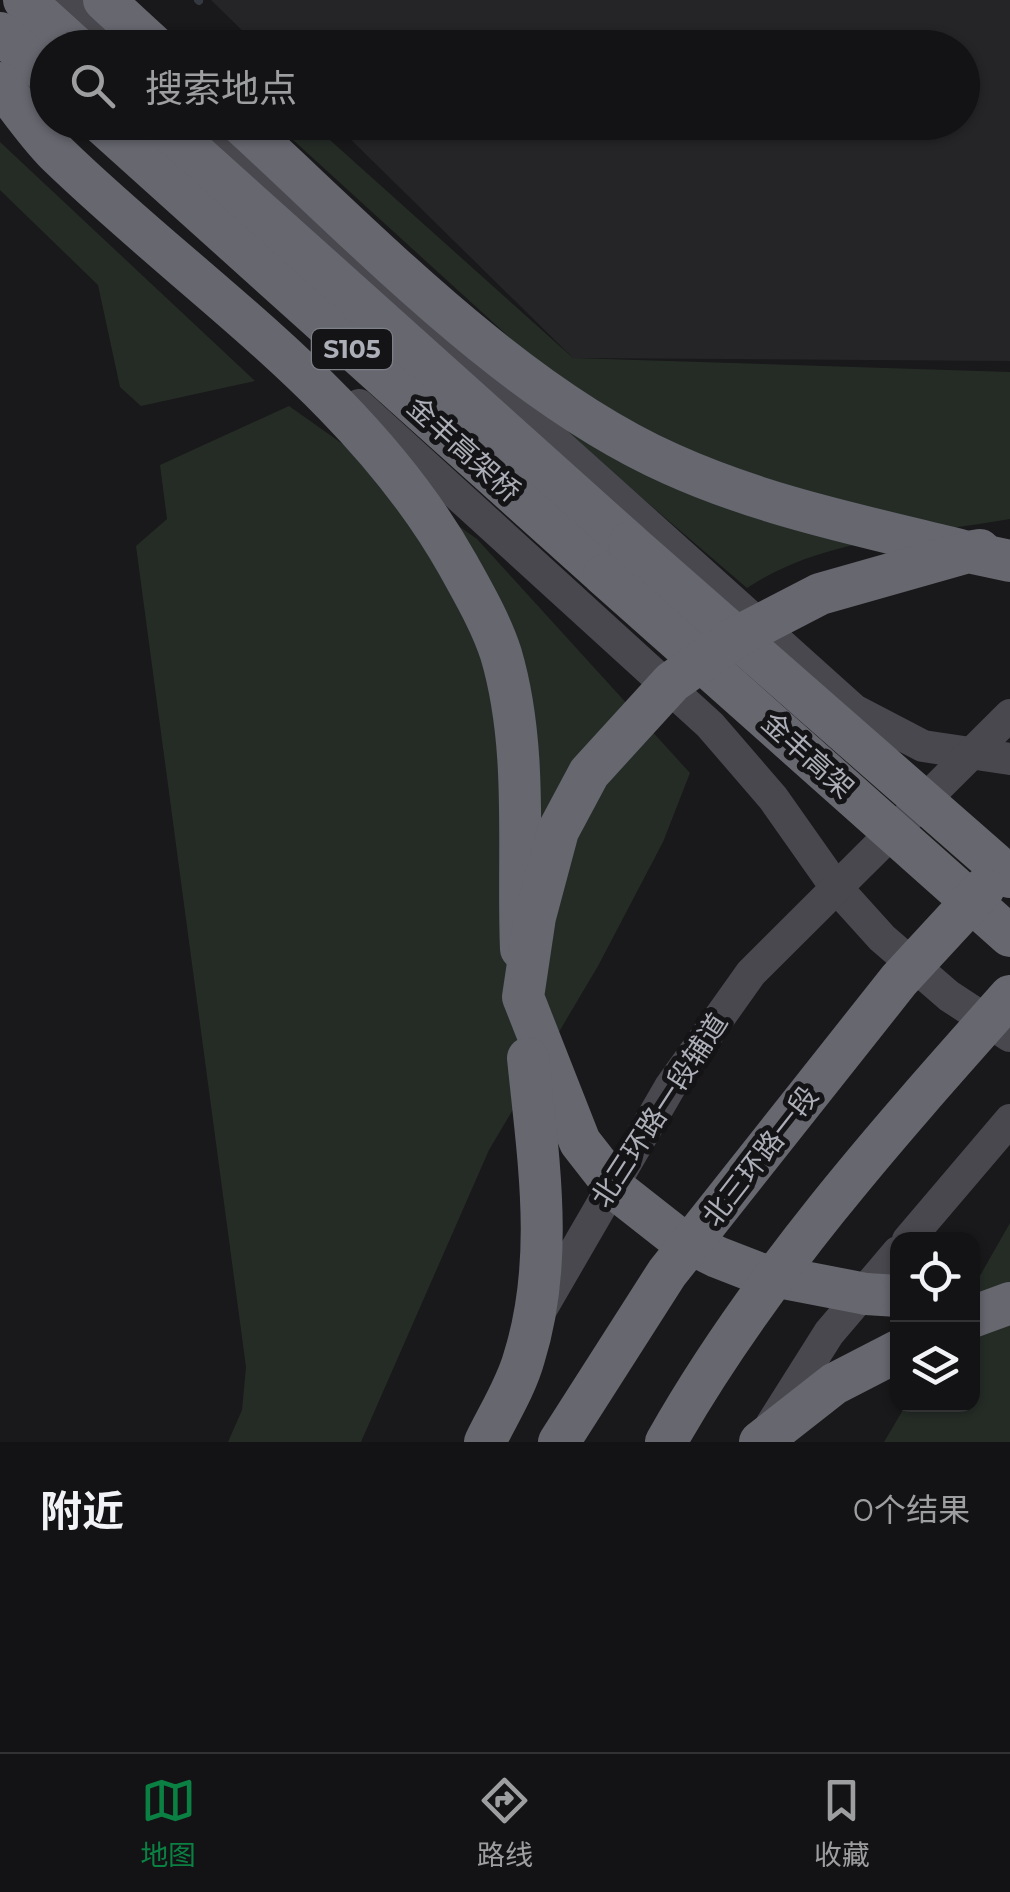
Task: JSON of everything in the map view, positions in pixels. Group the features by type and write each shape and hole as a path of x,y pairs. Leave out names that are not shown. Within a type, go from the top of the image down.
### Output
{"highway":[{"path":"24,0 57,30"},
{"path":"104,0 136,30"},
{"path":"0,32 30,59"},
{"path":"0,80 30,120"},
{"path":"45,140 322,390 368,437 442,536 484,611 510,692 521,798 522,998 542,1204 542,1250 524,1360 485,1442"},
{"name":"金丰高架桥","path":"121,140 617,559"},
{"name":"金丰高架桥","path":"179,140 617,559"},
{"path":"258,140 478,339 578,412 667,463 746,496 1010,561"},
{"path":"890,1295 821,1287 758,1272 688,1243 649,1218 620,1192 580,1142 522,998 535,916 558,831 589,773 672,682 732,639 820,594 1010,544"},
{"name":"金丰高架","path":"617,559 1001,875"},
{"name":"金丰高架","path":"617,559 1010,936"},
{"name":"北三环路一段","path":"559,1442 667,1274 899,980 1001,875"},
{"path":"666,1442 746,1315 856,1174 1010,996"},
{"path":"980,1298 1010,1300"},
{"path":"980,1313 1010,1300"},
{"path":"760,1442 834,1384 890,1354"}],"main road":[{"path":"66,0 98,30"},
{"path":"0,80 30,106"},
{"path":"68,140 710,725 773,798 834,886 882,938 949,996 1010,1036"},
{"path":"220,140 854,710 923,746 1010,759"},
{"name":"北三环路一段辅道","path":"470,1442 583,1230 703,1035 751,973 834,886 1010,715"},
{"path":"915,1232 1010,1120"},
{"path":"760,1442 829,1333 890,1261"}],"shaded area":[{"path":"211,0 1010,0 1010,361 573,358 351,140 980,140 980,30 242,30"},
{"path":"293,140 330,140 573,358 1010,372 1010,519 840,548 776,571 747,588 559,427 508,336"},
{"path":"0,142 255,381 141,406 120,387 98,285 0,190"},
{"path":"289,406 477,539 690,773 663,842 598,966 489,1150 361,1442 228,1442 242,1410 246,1367 136,546 167,519 160,465"},
{"path":"1010,1223 1010,1442 884,1442 902,1412 980,1412 980,1276"}]}
